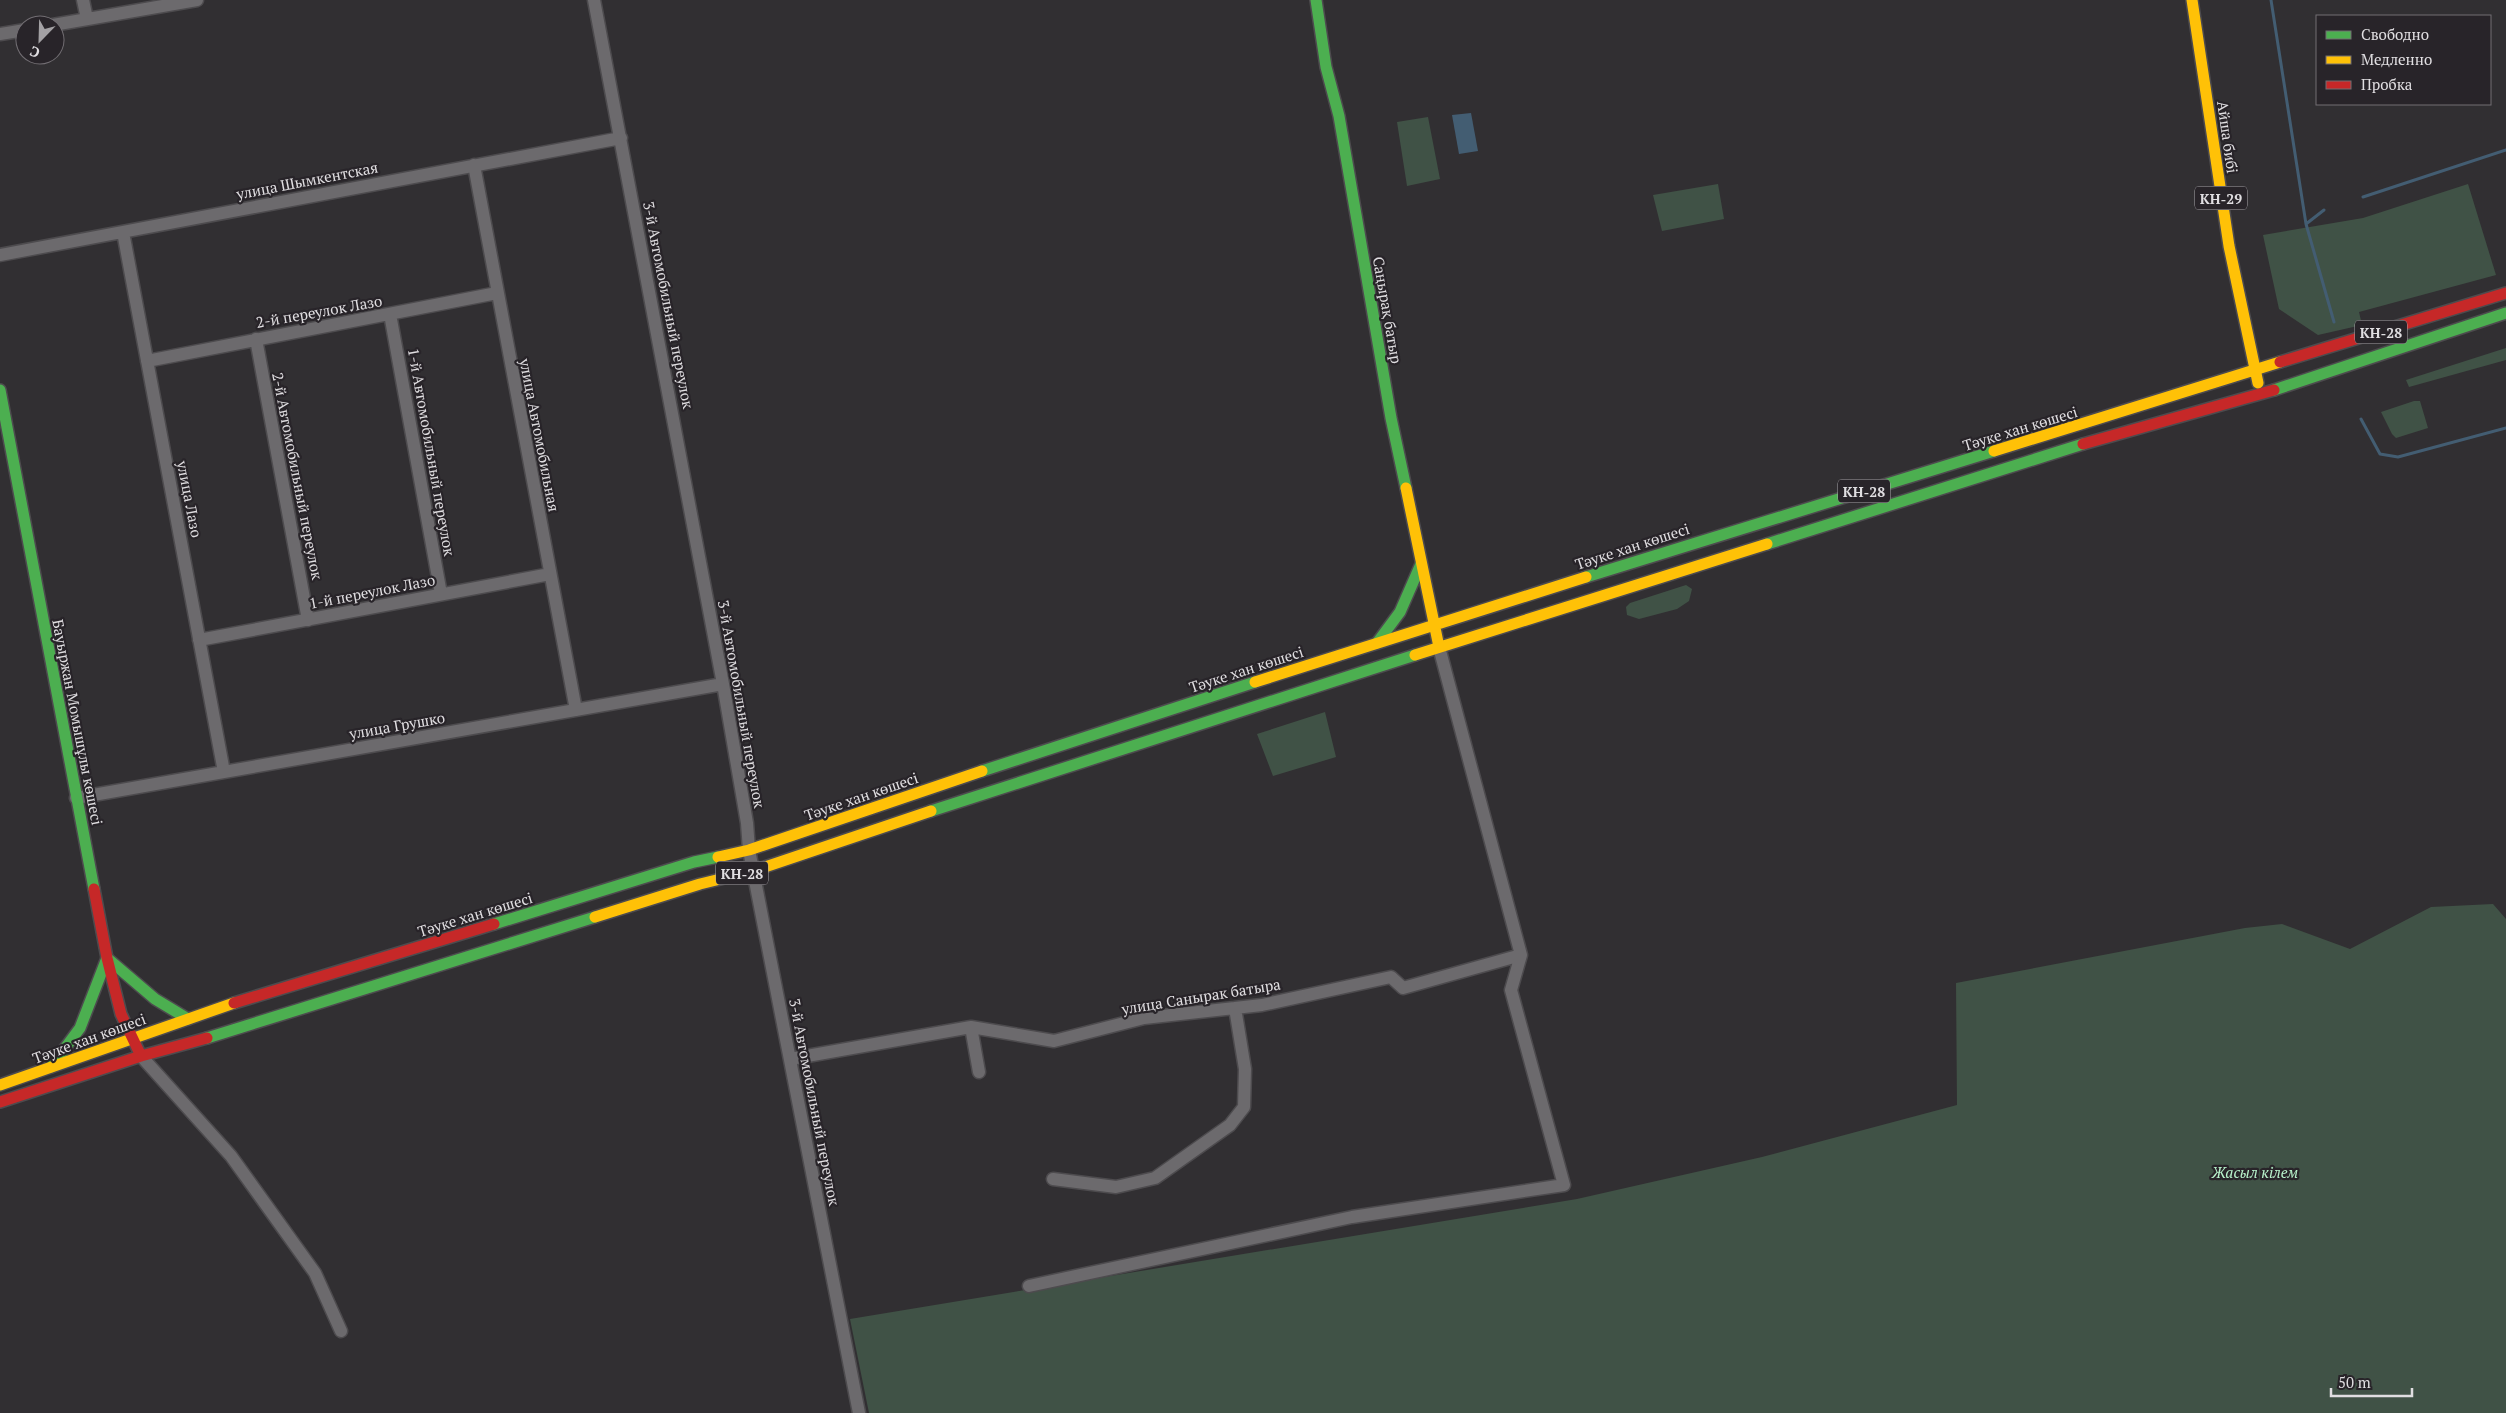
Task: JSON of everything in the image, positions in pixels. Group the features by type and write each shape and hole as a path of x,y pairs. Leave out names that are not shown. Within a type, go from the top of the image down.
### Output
{"main road":[{"name":"Саңырақ батыр","path":"1316,0 1326,67 1342,135 1391,418 1439,646"},
{"name":"Айша бибі","path":"2192,0 2229,246 2260,395"},
{"name":"Тәуке хан көшесі","path":"0,1085 188,1019 694,862 748,850 983,770 1676,547 2506,293"},
{"name":"Тәуке хан көшесі","path":"0,1102 141,1056 189,1044 258,1020 700,884 753,870 1020,781 1439,646 2109,436 2260,395 2506,313"},
{"name":"Бауыржан Момышұлы көшесі","path":"0,390 107,958 121,1014 141,1056"},
{"path":"1377,643 1400,612 1421,564"},
{"path":"52,1067 80,1028 107,958 142,991 170,1011 188,1019"}],"street":[{"path":"83,0 87,19"},
{"path":"65,23 197,0"},
{"name":"3-й Автомобильный переулок","path":"594,0 723,684 747,823 748,850 859,1413"},
{"path":"0,34 15,32"},
{"name":"улица Шымкентская","path":"0,255 621,138"},
{"name":"улица Автомобильная","path":"474,165 576,710"},
{"name":"улица Лазо","path":"123,232 224,772"},
{"name":"2-й переулок Лазо","path":"147,361 497,292"},
{"name":"1-й Автомобильный переулок","path":"390,314 441,594"},
{"name":"2-й Автомобильный переулок","path":"256,339 308,620"},
{"name":"1-й переулок Лазо","path":"199,640 550,574"},
{"path":"1029,1286 1352,1217 1564,1185 1511,990 1521,955 1439,646"},
{"name":"улица Грушко","path":"76,798 723,684"},
{"name":"улица Санырак батыра","path":"790,1059 971,1027 1054,1041 1144,1018 1262,1005 1392,976 1403,988 1521,955"},
{"path":"1053,1179 1116,1187 1155,1178 1230,1125 1244,1107 1245,1068 1235,1008"},
{"path":"971,1027 979,1072"},
{"path":"141,1056 231,1156 314,1273 341,1331"}],"green space":[{"path":"1428,117 1440,179 1407,186 1397,122"},
{"path":"1718,184 1724,219 1662,231 1653,195"},
{"path":"2468,184 2496,275 2359,312 2362,325 2318,335 2279,309 2263,235 2363,218"},
{"path":"2506,348 2506,360 2409,387 2406,380"},
{"path":"2414,401 2420,401 2428,428 2396,438 2381,412"},
{"path":"1686,585 1692,589 1689,601 1677,609 1639,619 1627,615 1626,607 1630,603"},
{"path":"1325,712 1336,757 1273,776 1257,734"},
{"name":"Жасыл кілем","path":"2493,904 2506,919 2506,1413 869,1413 850,1319 1577,1199 1762,1157 1957,1105 1956,983 2245,928 2282,924 2350,949 2431,907"}],"water":[{"path":"1471,113 1478,151 1459,154 1452,115"}],"waterway":[{"path":"2271,0 2306,224"},
{"path":"2363,197 2506,150"},
{"path":"2324,210 2306,224 2334,322"},
{"path":"2361,419 2380,454 2398,457 2506,428"}],"traffic: fast":[{"path":"1316,0 1326,67 1339,116 1391,418 1406,488"},
{"path":"2274,390 2506,313"},
{"path":"0,390 94,889"},
{"path":"1767,544 2083,444"},
{"path":"1586,577 1994,451"},
{"path":"1377,643 1400,612 1421,564"},
{"path":"931,811 1415,655"},
{"path":"982,771 1255,682"},
{"path":"494,924 694,862 718,857"},
{"path":"207,1038 595,917"},
{"path":"51,1067 80,1028 107,958 155,999 188,1019"}],"traffic: slow":[{"path":"2192,0 2229,246 2258,383"},
{"path":"1994,451 2280,362"},
{"path":"1406,488 1439,647"},
{"path":"1415,655 1767,544"},
{"path":"1255,682 1586,577"},
{"path":"718,857 749,850 982,771"},
{"path":"595,917 700,884 753,871 931,811"},
{"path":"0,1085 234,1003"}],"traffic: jam":[{"path":"2280,362 2506,293"},
{"path":"2083,444 2274,390"},
{"path":"94,889 107,958 121,1014 141,1056"},
{"path":"234,1003 494,924"},
{"path":"0,1102 141,1056 207,1038"}]}
